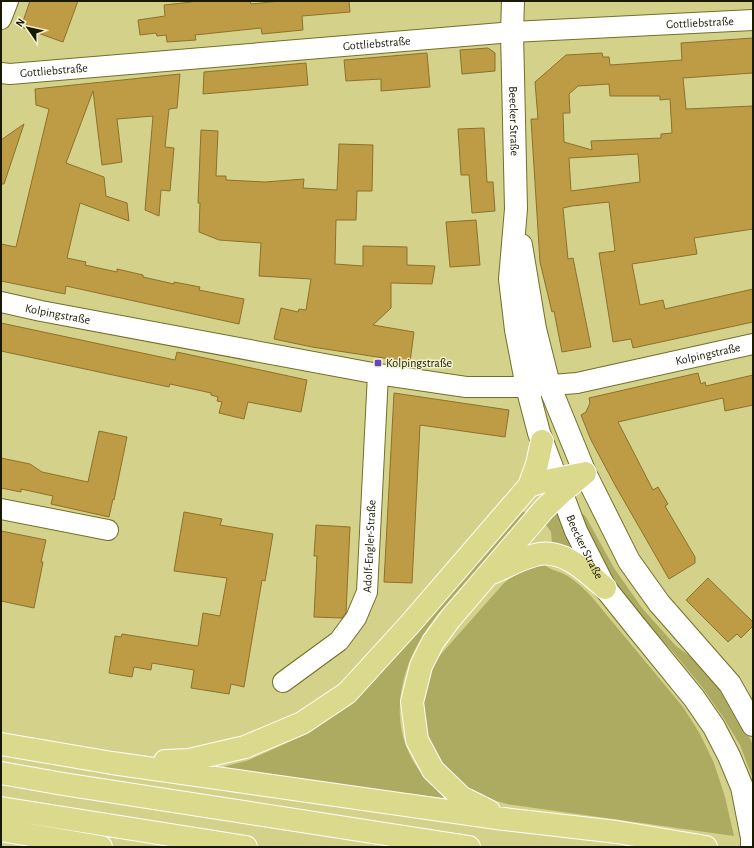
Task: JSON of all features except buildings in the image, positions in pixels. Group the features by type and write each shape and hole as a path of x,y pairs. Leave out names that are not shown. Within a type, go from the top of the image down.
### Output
{"highway":[{"path":"112,763 189,760 245,747 302,723 347,693 410,624 529,486 537,464 542,441"},
{"path":"529,486 559,485 585,473"},
{"path":"504,818 461,797 433,770 418,740 412,702 422,666 433,642 450,619 544,509 559,485"},
{"path":"487,575 536,554 549,554 560,556 579,566 606,588"},
{"path":"1,744 112,763 504,818 617,832 706,847"},
{"path":"1,773 469,847"},
{"path":"1,808 246,847"},
{"path":"1,830 101,847"}],"street":[{"path":"1,20 8,1"},
{"name":"Beecker Straße","path":"513,1 512,32 516,209 510,279 516,330 527,387 542,441 576,531 606,588 694,698 714,727 729,756 742,787 752,838 752,847"},
{"name":"Gottliebstraße","path":"1,73 10,74 512,32 753,20"},
{"name":"Beecker Straße","path":"516,209 535,328 549,385 585,473 629,561 659,603 730,684 753,725"},
{"name":"Kolpingstraße","path":"1,302 41,311 378,374 466,387 527,387 577,383 753,344"},
{"name":"Adolf-Engler-Straße","path":"283,682 339,641 356,618 367,592 378,374"},
{"path":"1,509 108,530"}],"shaded area":[{"path":"559,508 578,552 562,545 552,544 551,532 544,522"},
{"path":"521,510 526,513 428,628 409,662 401,691 400,720 407,748 413,762 427,780 443,796 443,798 223,769 223,767 249,760 309,733 354,700"},
{"path":"580,514 583,514 586,517 614,568 642,608 676,646 702,665 723,690 742,721 753,745 753,779 740,745 702,687 612,582"},
{"path":"546,562 546,566 568,576 591,596 683,707 700,734 714,763 725,797 734,836 507,804 482,797 457,783 439,764 427,739 421,694 428,671 504,583 524,567"}],"place":[{"name":"Kolpingstraße","path":"378,363"}]}
